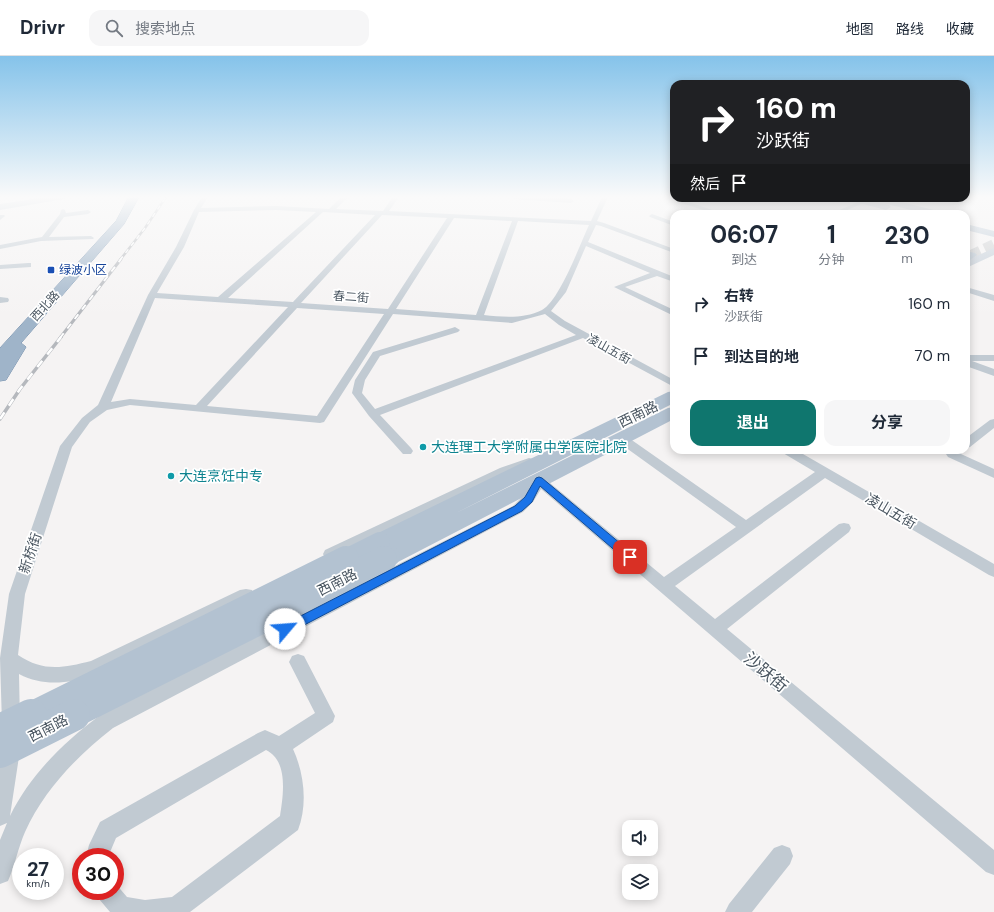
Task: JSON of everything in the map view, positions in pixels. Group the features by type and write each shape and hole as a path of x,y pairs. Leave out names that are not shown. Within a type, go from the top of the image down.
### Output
{"highway":[{"name":"西北路","path":"0,358 107,237"},
{"path":"80,249 91,238"},
{"path":"0,376 23,338 28,325"}],"main road":[{"path":"971,253 994,237"},
{"path":"971,253 994,251"},
{"name":"西南路","path":"3,745 385,549 555,455 670,398"},
{"name":"西南路","path":"385,549 539,480 670,414"}],"street":[{"path":"103,407 152,295 185,237"},
{"path":"220,300 291,237"},
{"path":"198,408 359,237"},
{"path":"103,407 130,402 320,420 439,237"},
{"path":"479,318 509,237"},
{"path":"546,310 562,292 587,237"},
{"path":"637,237 670,250"},
{"path":"0,247 44,239 91,238"},
{"path":"584,243 670,278"},
{"path":"0,267 28,265"},
{"path":"656,273 618,287 670,312"},
{"path":"970,290 994,298"},
{"name":"春二街","path":"152,295 512,320 532,316 546,310"},
{"name":"凌山五街","path":"546,310 562,323 670,382"},
{"path":"407,450 373,414 357,393 360,380 376,354 455,330"},
{"path":"373,414 584,335"},
{"path":"970,358 994,358"},
{"path":"970,363 994,372"},
{"name":"新桥街","path":"0,815 3,745 11,696 8,658 16,594 66,446 86,420 103,407"},
{"path":"970,441 994,422"},
{"path":"622,439 746,527"},
{"name":"凌山五街","path":"794,454 994,571"},
{"path":"952,454 994,474"},
{"path":"8,658 18,666 42,675 58,676 94,668 504,471 555,455"},
{"path":"664,586 824,472"},
{"path":"0,873 19,820 37,791 58,763 82,739 106,722 518,508 528,499 539,480"},
{"name":"沙跃街","path":"539,480 994,864"},
{"path":"715,629 844,528"},
{"path":"279,747 326,716 298,662"},
{"path":"3,745 94,668"},
{"path":"3,745 106,722"},
{"path":"99,848 108,830 265,740 279,747 292,769 293,792 290,822 176,910 145,912 120,906 115,900"},
{"path":"736,912 782,856"}],"tunnel":[{"path":"971,255 994,244"}],"railway":[{"path":"120,260 138,237"},
{"path":"60,338 121,259"},
{"path":"0,419 20,389 61,337"}],"place":[{"name":"绿波小区","path":"51,270"},
{"name":"大连理工大学附属中学医院北院","path":"423,447"},
{"name":"大连烹饪中专","path":"171,476"}],"route":[{"path":"285,629 518,508 528,499 539,480 630,557"}]}
